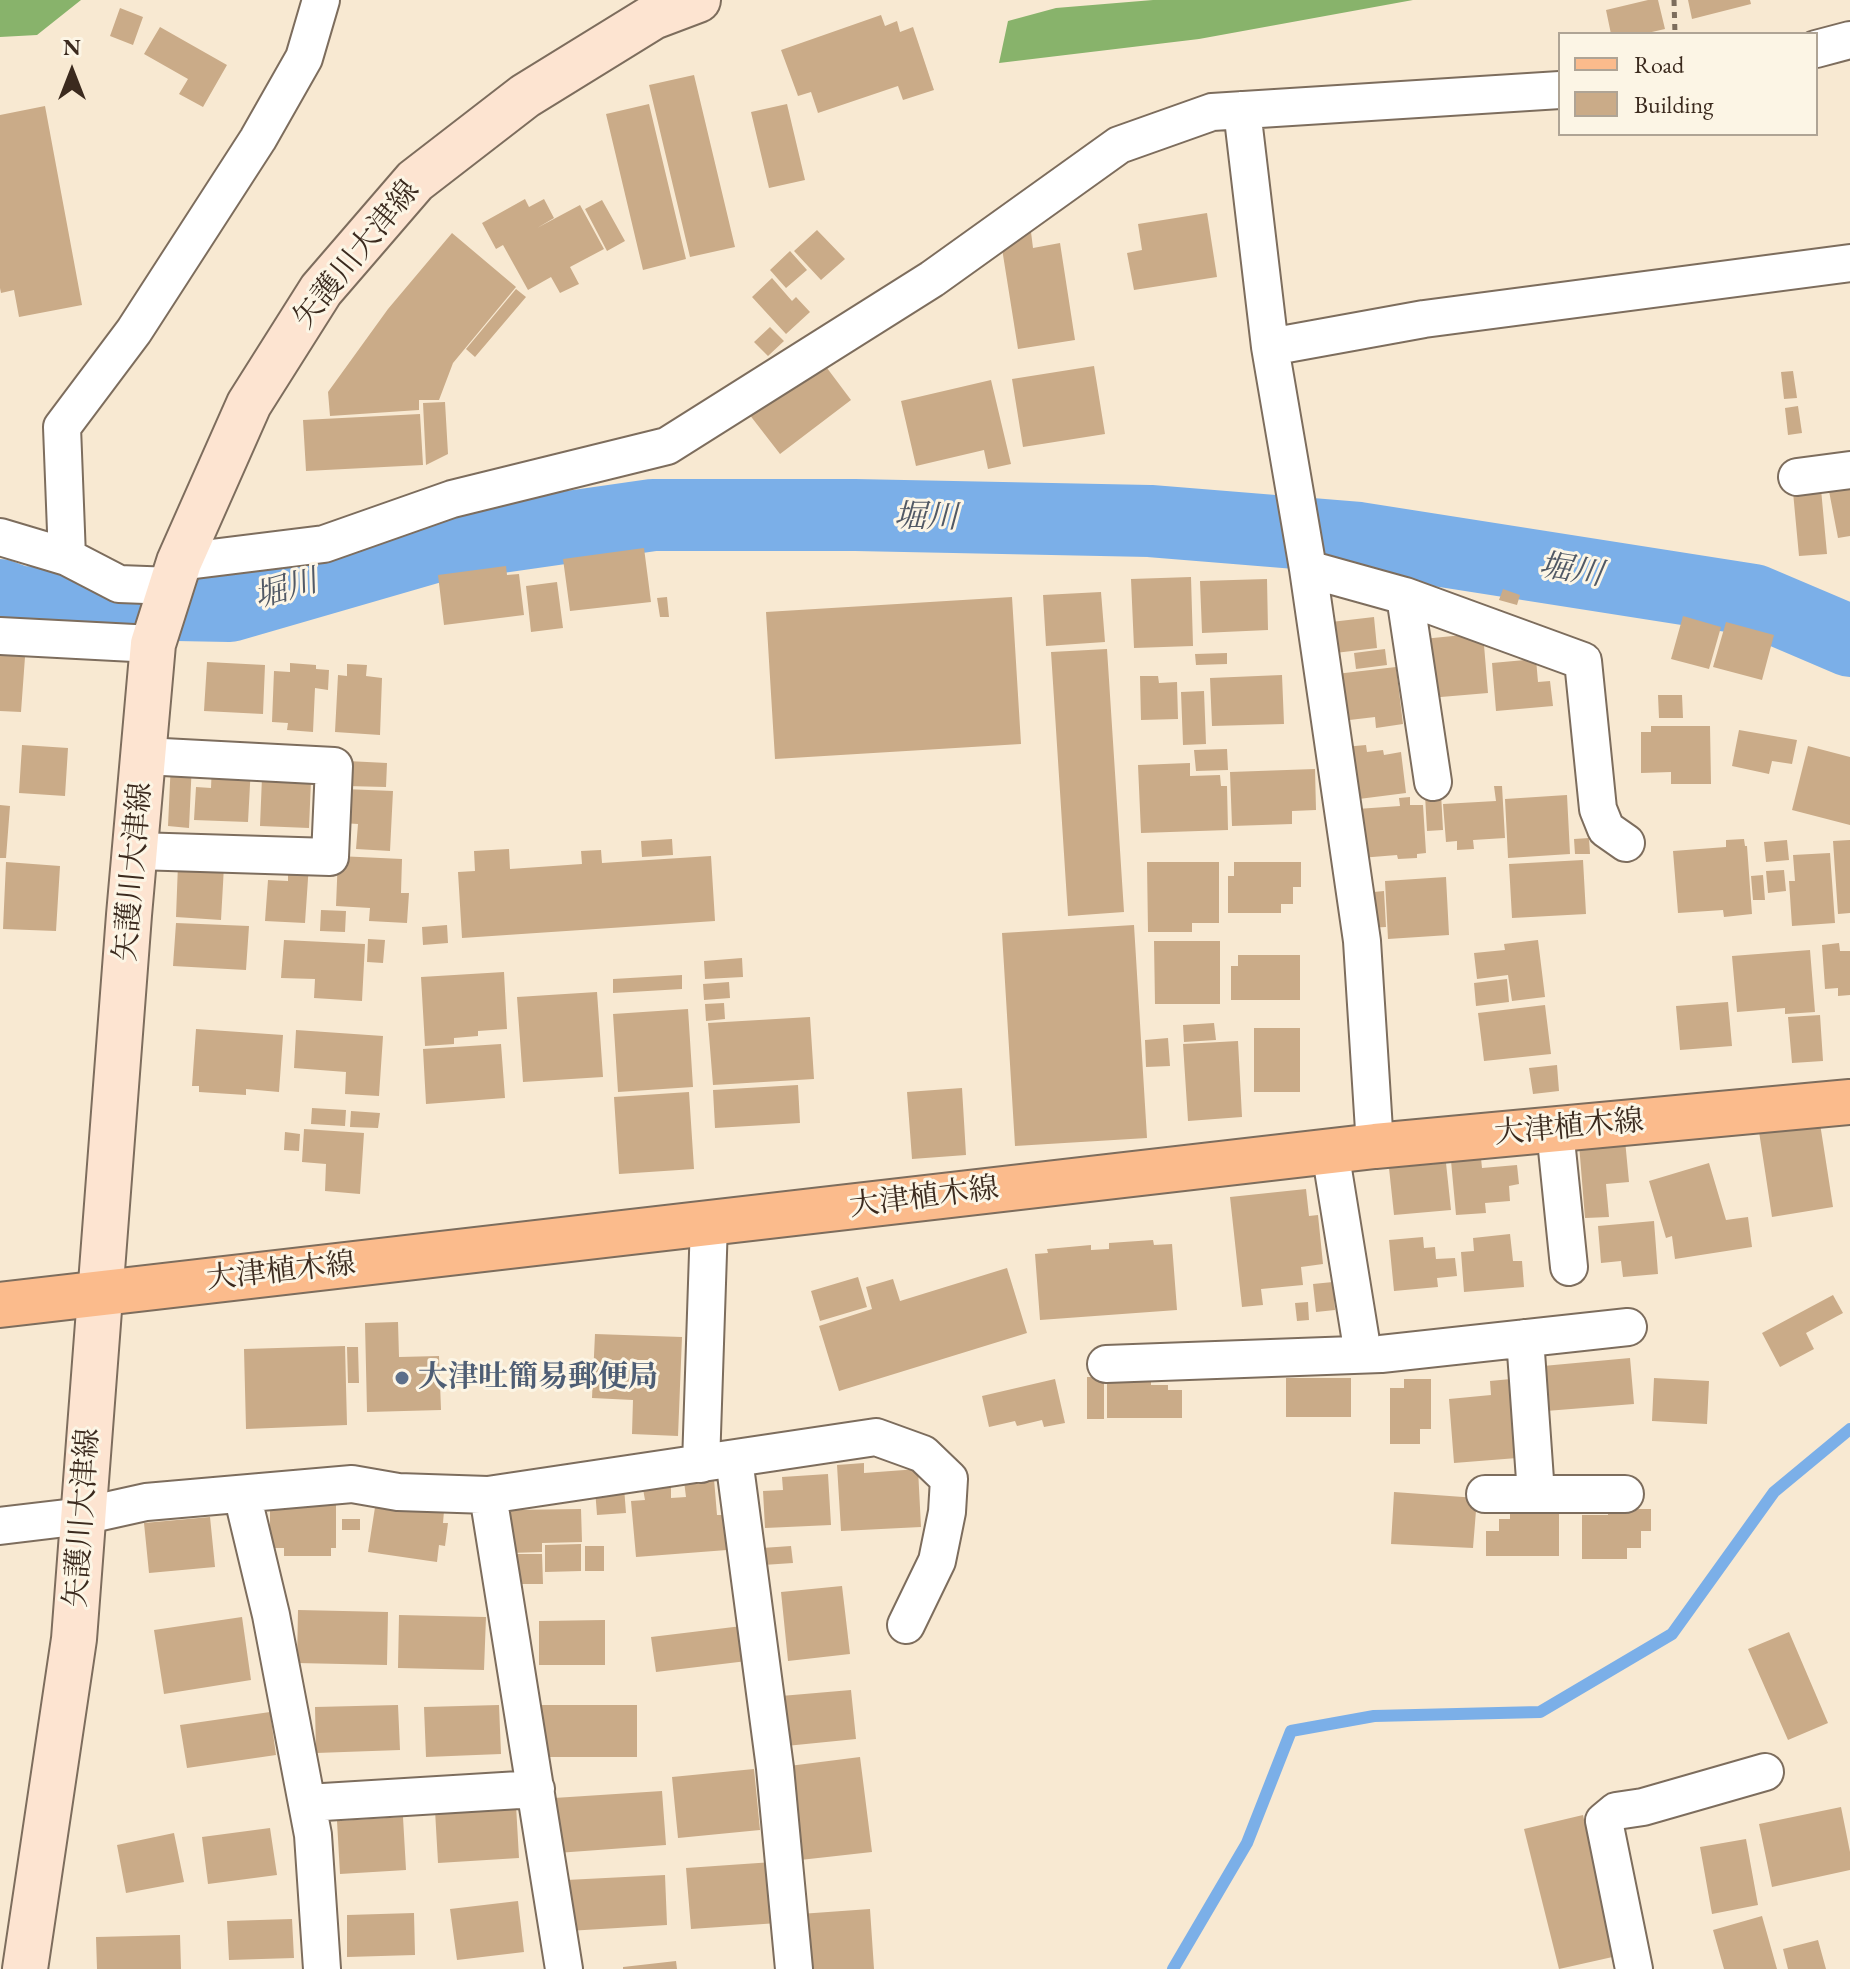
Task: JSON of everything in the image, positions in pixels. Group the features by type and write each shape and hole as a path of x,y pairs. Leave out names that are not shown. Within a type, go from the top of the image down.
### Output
{"main road":[{"name":"矢護川大津線","path":"25,1969 74,1639 153,644 176,574 249,404 321,290 415,181 525,96 653,17 698,0"},
{"name":"大津植木線","path":"0,1305 1375,1146 1850,1102"}],"street":[{"path":"67,557 62,427 134,331 258,139 304,58 321,0"},
{"path":"1818,49 1850,41"},
{"path":"0,537 67,557 119,584 324,544 452,499 667,446 932,279 1119,145 1212,112 1558,90"},
{"path":"1242,110 1270,347 1308,569 1362,941 1375,1146"},
{"path":"1270,347 1424,319 1850,263"},
{"path":"1797,477 1850,470"},
{"path":"1308,569 1405,596 1583,661 1598,809 1606,829 1626,843"},
{"path":"1405,596 1433,782"},
{"path":"0,636 153,644"},
{"path":"136,851 330,857 334,766 144,756"},
{"path":"1555,1130 1569,1267"},
{"path":"1330,1151 1363,1354"},
{"path":"709,1223 718,1461 775,1768 794,1969"},
{"path":"1106,1364 1363,1354 1628,1327"},
{"path":"1525,1338 1536,1494"},
{"path":"0,1526 83,1516 146,1502 352,1484 398,1492 488,1495 876,1437 923,1454 949,1479 947,1512 937,1561 906,1625"},
{"path":"242,1494 271,1615 313,1835 322,1969"},
{"path":"1485,1494 1625,1494"},
{"path":"488,1495 564,1969"},
{"path":"1634,1969 1604,1821 1616,1811 1643,1807 1765,1772"},
{"path":"307,1803 536,1789"}],"path":[{"path":"1674,0 1675,32"}],"green space":[{"path":"0,0 81,0 37,35 0,37"},
{"path":"1153,0 1413,0 1199,39 999,63 1008,21 1056,8"}],"building":[{"path":"1658,0 1665,29 1611,32 1606,10"},
{"path":"1688,0 1750,0 1751,4 1692,19"},
{"path":"120,8 143,17 133,45 110,36"},
{"path":"881,15 885,26 897,21 900,32 913,27 934,90 903,100 898,86 818,113 811,92 798,96 781,50"},
{"path":"160,27 227,65 203,107 179,94 188,79 144,54"},
{"path":"694,75 735,247 690,257 649,85"},
{"path":"649,104 686,259 643,270 606,114"},
{"path":"787,104 805,180 769,188 751,112"},
{"path":"45,106 82,305 19,317 14,290 1,293 0,288 0,115"},
{"path":"525,199 529,207 544,199 554,218 537,228 580,205 604,249 570,267 579,284 560,293 551,277 528,290 503,245 496,249 482,223"},
{"path":"602,200 625,241 607,251 585,209"},
{"path":"1207,213 1217,277 1134,290 1127,253 1142,250 1138,224"},
{"path":"817,230 845,259 821,280 794,251"},
{"path":"1031,232 1033,248 1060,243 1075,340 1018,349 1000,236"},
{"path":"452,233 516,287 453,363 439,400 419,400 419,410 330,416 328,392 388,309"},
{"path":"790,251 807,270 786,288 770,270"},
{"path":"772,278 792,301 796,297 810,312 786,334 752,297"},
{"path":"516,289 526,297 475,357 466,349"},
{"path":"770,327 784,341 768,356 754,342"},
{"path":"821,360 851,400 780,454 749,414"},
{"path":"1094,366 1105,434 1023,447 1012,379"},
{"path":"1793,371 1797,398 1784,399 1781,372"},
{"path":"991,380 1011,464 988,469 984,450 916,466 901,401"},
{"path":"445,402 448,454 426,465 423,403"},
{"path":"1798,406 1802,433 1788,435 1785,408"},
{"path":"420,414 423,465 306,471 303,420"},
{"path":"1850,488 1850,536 1838,538 1829,491"},
{"path":"1821,489 1827,554 1799,556 1793,492"},
{"path":"644,548 651,602 570,611 563,559"},
{"path":"506,566 507,575 519,574 524,615 444,625 438,575"},
{"path":"1191,577 1193,646 1134,648 1131,579"},
{"path":"1267,579 1268,630 1202,633 1200,581"},
{"path":"557,582 563,628 531,632 526,586"},
{"path":"1503,589 1520,595 1517,605 1499,600"},
{"path":"1101,592 1105,642 1046,646 1043,595"},
{"path":"667,597 669,617 660,617 657,598"},
{"path":"1012,597 1021,744 775,759 766,612"},
{"path":"1683,616 1721,627 1709,669 1671,659"},
{"path":"1374,617 1377,648 1335,653 1331,622"},
{"path":"1726,622 1774,635 1762,680 1713,667"},
{"path":"1483,633 1488,693 1429,698 1423,639"},
{"path":"1107,649 1124,912 1068,916 1051,652"},
{"path":"1385,649 1387,665 1356,669 1354,653"},
{"path":"1227,653 1227,664 1196,665 1195,654"},
{"path":"0,655 25,657 21,712 0,711"},
{"path":"1536,659 1538,682 1550,681 1553,706 1496,711 1492,663"},
{"path":"207,662 265,665 263,714 204,711"},
{"path":"290,663 316,665 316,669 329,670 328,690 315,688 313,732 287,730 288,723 272,722 274,671 290,672"},
{"path":"347,664 367,665 366,676 382,678 380,735 335,732 338,675 347,676"},
{"path":"1396,667 1403,724 1376,728 1375,717 1341,721 1336,674"},
{"path":"1282,675 1284,724 1212,726 1210,678"},
{"path":"1140,676 1158,676 1159,683 1177,682 1178,719 1141,720"},
{"path":"1204,691 1206,744 1183,745 1181,692"},
{"path":"1658,695 1682,695 1683,718 1659,718"},
{"path":"1651,726 1710,726 1711,784 1671,784 1671,772 1641,773 1641,732 1651,732"},
{"path":"1739,730 1797,740 1792,764 1772,761 1769,774 1732,766"},
{"path":"22,745 68,748 65,796 19,793"},
{"path":"1366,745 1367,752 1383,750 1384,755 1401,752 1406,793 1351,800 1344,747"},
{"path":"1808,746 1850,757 1850,825 1792,810"},
{"path":"1227,749 1228,770 1196,771 1194,750"},
{"path":"171,761 192,762 189,828 168,826"},
{"path":"347,761 387,763 386,787 346,786"},
{"path":"1190,763 1190,776 1220,775 1221,786 1227,786 1228,830 1141,833 1138,765"},
{"path":"212,764 251,766 248,822 194,820 196,787 211,788"},
{"path":"1315,769 1316,810 1292,811 1292,824 1232,826 1230,772"},
{"path":"262,777 311,780 309,828 260,826"},
{"path":"1494,786 1502,786 1505,838 1473,840 1474,849 1457,850 1457,841 1446,842 1443,804 1496,801"},
{"path":"344,789 393,791 390,851 356,849 358,824 342,823"},
{"path":"1441,793 1443,830 1427,831 1425,795"},
{"path":"1567,795 1570,854 1508,858 1505,799"},
{"path":"1410,797 1410,805 1423,805 1426,853 1417,854 1417,858 1398,859 1397,855 1360,858 1357,809 1400,806 1399,798"},
{"path":"0,805 10,806 6,858 0,858"},
{"path":"1589,838 1590,854 1575,854 1574,839"},
{"path":"672,839 673,855 642,857 641,841"},
{"path":"1744,839 1752,914 1724,917 1723,910 1678,913 1673,851 1726,847 1726,840"},
{"path":"1787,840 1789,860 1766,862 1764,842"},
{"path":"1850,840 1850,913 1838,914 1833,841"},
{"path":"509,849 510,869 582,864 581,851 601,850 602,863 711,856 715,921 462,938 458,872 475,871 474,851"},
{"path":"1830,853 1835,923 1792,926 1789,881 1795,881 1793,855"},
{"path":"338,856 402,859 401,893 409,893 407,923 369,921 370,908 336,906"},
{"path":"1583,860 1586,914 1512,918 1509,864"},
{"path":"6,862 60,866 56,931 3,929"},
{"path":"1147,862 1219,862 1219,923 1192,923 1192,932 1148,932"},
{"path":"1234,862 1301,862 1301,887 1293,887 1293,904 1281,904 1281,913 1228,913 1228,876 1234,876"},
{"path":"288,863 309,864 305,923 265,921 268,880 288,881"},
{"path":"178,864 224,866 221,920 176,917"},
{"path":"1784,870 1786,891 1768,893 1766,871"},
{"path":"1763,875 1765,900 1753,900 1751,876"},
{"path":"1446,877 1449,935 1388,939 1385,881"},
{"path":"1384,891 1386,927 1365,928 1363,893"},
{"path":"321,910 346,911 345,932 320,931"},
{"path":"176,923 249,926 246,970 173,966"},
{"path":"447,925 448,943 423,945 422,927"},
{"path":"1134,925 1147,1138 1015,1146 1002,933"},
{"path":"368,939 385,940 383,963 367,962"},
{"path":"284,940 365,944 362,1001 314,998 315,979 281,978"},
{"path":"1538,940 1545,997 1512,1001 1508,975 1477,979 1474,953 1505,950 1504,944"},
{"path":"1154,941 1220,941 1220,1004 1155,1004"},
{"path":"1839,943 1840,951 1850,951 1850,995 1838,996 1838,988 1825,989 1822,945"},
{"path":"1810,950 1815,1012 1785,1014 1785,1008 1737,1012 1732,956"},
{"path":"1238,955 1300,955 1300,1000 1231,1000 1231,966 1238,966"},
{"path":"742,958 743,977 705,979 704,961"},
{"path":"504,972 507,1029 478,1031 478,1036 454,1038 454,1044 425,1046 421,977"},
{"path":"682,975 682,989 613,993 613,979"},
{"path":"1507,979 1509,1002 1476,1006 1474,983"},
{"path":"729,982 730,998 704,1000 703,984"},
{"path":"597,992 603,1077 523,1082 517,997"},
{"path":"1728,1002 1732,1046 1680,1050 1676,1006"},
{"path":"724,1003 725,1019 706,1021 705,1004"},
{"path":"1545,1005 1551,1054 1484,1061 1478,1013"},
{"path":"688,1009 693,1087 618,1092 613,1014"},
{"path":"1820,1015 1823,1061 1792,1063 1788,1017"},
{"path":"810,1017 814,1079 713,1085 708,1023"},
{"path":"1214,1023 1216,1040 1184,1042 1183,1025"},
{"path":"1254,1028 1300,1028 1300,1092 1254,1092"},
{"path":"196,1029 283,1035 279,1092 246,1089 246,1095 199,1092 199,1086 192,1086"},
{"path":"296,1030 383,1036 379,1096 345,1094 346,1072 294,1068"},
{"path":"1168,1038 1170,1066 1146,1067 1145,1040"},
{"path":"1238,1041 1242,1117 1188,1121 1183,1044"},
{"path":"501,1044 505,1098 426,1104 423,1049"},
{"path":"1557,1065 1559,1091 1533,1094 1529,1068"},
{"path":"798,1085 800,1123 715,1128 713,1090"},
{"path":"962,1088 966,1155 912,1159 907,1092"},
{"path":"689,1092 694,1169 619,1174 614,1097"},
{"path":"312,1108 346,1110 345,1126 311,1124"},
{"path":"351,1111 380,1113 378,1128 350,1127"},
{"path":"1819,1117 1833,1207 1772,1217 1758,1125"},
{"path":"304,1129 364,1133 360,1194 325,1191 326,1164 302,1162"},
{"path":"285,1132 300,1134 299,1151 284,1150"},
{"path":"1625,1140 1629,1182 1606,1184 1609,1217 1585,1218 1579,1144"},
{"path":"1481,1158 1482,1168 1517,1165 1519,1184 1509,1186 1510,1201 1485,1203 1486,1213 1456,1215 1451,1161"},
{"path":"1446,1163 1451,1210 1394,1215 1389,1168"},
{"path":"1709,1163 1726,1220 1748,1217 1752,1247 1675,1259 1672,1236 1666,1238 1649,1181"},
{"path":"1306,1189 1309,1216 1318,1215 1323,1264 1301,1267 1303,1285 1261,1289 1263,1305 1242,1307 1230,1197"},
{"path":"1654,1221 1658,1274 1623,1277 1621,1261 1601,1263 1598,1226"},
{"path":"1510,1234 1513,1261 1522,1261 1524,1287 1464,1292 1461,1252 1474,1251 1473,1238"},
{"path":"1423,1237 1424,1248 1435,1247 1436,1259 1455,1258 1457,1276 1437,1278 1438,1287 1394,1291 1389,1240"},
{"path":"1153,1240 1154,1245 1172,1244 1177,1310 1040,1320 1035,1254 1048,1253 1047,1249 1091,1245 1091,1250 1109,1249 1109,1243"},
{"path":"1007,1268 1027,1333 839,1391 819,1326 872,1309 866,1287 893,1279 900,1301"},
{"path":"858,1277 867,1307 820,1321 811,1291"},
{"path":"1333,1282 1335,1310 1316,1312 1313,1284"},
{"path":"1833,1295 1843,1313 1806,1333 1814,1349 1780,1367 1762,1333"},
{"path":"1308,1302 1309,1320 1297,1321 1295,1303"},
{"path":"398,1322 399,1357 439,1356 441,1410 367,1412 365,1323"},
{"path":"595,1334 682,1337 678,1436 632,1434 633,1400 592,1398"},
{"path":"345,1346 347,1425 246,1429 244,1349"},
{"path":"347,1347 358,1347 359,1383 348,1383"},
{"path":"1630,1358 1634,1404 1546,1411 1543,1366"},
{"path":"1087,1377 1104,1377 1104,1419 1087,1419"},
{"path":"1286,1378 1351,1378 1351,1417 1286,1417"},
{"path":"1654,1378 1709,1381 1707,1424 1652,1421"},
{"path":"1055,1379 1065,1423 1044,1427 1042,1420 1017,1426 1015,1421 989,1427 982,1396"},
{"path":"1404,1379 1431,1379 1431,1429 1420,1429 1420,1444 1390,1444 1390,1388 1404,1388"},
{"path":"1511,1379 1517,1458 1454,1463 1449,1399 1491,1395 1490,1381"},
{"path":"1107,1381 1151,1381 1151,1385 1168,1385 1168,1390 1182,1390 1182,1418 1107,1418"},
{"path":"864,1463 864,1473 918,1469 921,1527 841,1531 837,1465"},
{"path":"828,1474 831,1525 765,1528 763,1491 783,1490 782,1477"},
{"path":"714,1479 717,1515 724,1515 727,1550 636,1557 631,1501 645,1500 643,1489 671,1487 671,1498 686,1497 684,1481"},
{"path":"624,1487 626,1513 597,1515 595,1489"},
{"path":"1394,1492 1477,1498 1473,1548 1391,1544"},
{"path":"270,1499 336,1499 336,1548 331,1548 331,1556 284,1556 284,1548 270,1548"},
{"path":"376,1501 444,1511 443,1523 448,1523 445,1546 439,1545 437,1562 368,1552"},
{"path":"581,1509 582,1542 542,1543 542,1552 509,1553 508,1510"},
{"path":"1608,1509 1651,1509 1651,1531 1641,1531 1641,1548 1627,1548 1627,1559 1582,1559 1582,1515 1608,1515"},
{"path":"1510,1511 1559,1511 1559,1556 1486,1556 1486,1531 1499,1531 1499,1519 1510,1519"},
{"path":"210,1517 215,1567 149,1573 144,1523"},
{"path":"342,1519 360,1519 360,1530 342,1530"},
{"path":"581,1544 581,1571 545,1572 545,1545"},
{"path":"585,1546 604,1546 604,1571 585,1571"},
{"path":"791,1546 793,1563 763,1565 762,1548"},
{"path":"514,1554 542,1554 543,1584 515,1584"},
{"path":"842,1586 850,1654 788,1661 781,1592"},
{"path":"298,1610 388,1612 387,1665 297,1663"},
{"path":"399,1615 486,1617 484,1670 398,1668"},
{"path":"242,1617 251,1680 164,1694 154,1630"},
{"path":"605,1620 605,1665 539,1665 539,1621"},
{"path":"742,1626 747,1661 656,1672 651,1637"},
{"path":"1789,1632 1828,1723 1788,1740 1748,1649"},
{"path":"851,1690 856,1739 786,1746 781,1696"},
{"path":"398,1705 400,1750 316,1753 315,1707"},
{"path":"499,1705 501,1754 426,1757 424,1707"},
{"path":"539,1705 637,1705 637,1757 539,1757"},
{"path":"270,1712 276,1755 187,1768 180,1725"},
{"path":"860,1757 872,1852 800,1860 789,1766"},
{"path":"754,1769 760,1830 678,1838 672,1777"},
{"path":"662,1791 666,1845 557,1853 554,1798"},
{"path":"516,1805 519,1858 438,1863 435,1810"},
{"path":"1841,1807 1850,1852 1850,1870 1772,1887 1759,1824"},
{"path":"1583,1815 1617,1956 1559,1969 1524,1829"},
{"path":"403,1817 406,1870 340,1874 337,1821"},
{"path":"270,1828 277,1875 208,1884 202,1837"},
{"path":"174,1833 184,1882 126,1893 117,1845"},
{"path":"1746,1839 1758,1905 1712,1914 1700,1847"},
{"path":"773,1862 778,1923 691,1929 686,1868"},
{"path":"665,1875 667,1925 568,1931 566,1880"},
{"path":"518,1901 524,1952 457,1960 450,1909"},
{"path":"870,1909 874,1969 804,1969 800,1914"},
{"path":"414,1913 415,1955 347,1957 347,1915"},
{"path":"1762,1916 1777,1969 1724,1969 1713,1930"},
{"path":"292,1919 294,1958 229,1960 227,1921"},
{"path":"180,1935 181,1969 97,1969 96,1937"},
{"path":"1818,1940 1826,1969 1788,1969 1783,1949"},
{"path":"676,1961 677,1969 623,1969 623,1967"}],"waterway":[{"name":"堀川","path":"0,595 19,602 230,606 437,546 653,515 855,515 1150,521 1359,538 1754,600 1850,641"},
{"path":"1173,1969 1247,1843 1291,1731 1374,1716 1540,1712 1672,1634 1774,1492 1850,1429"}],"place":[{"name":"大津吐簡易郵便局","path":"402,1378"}]}
